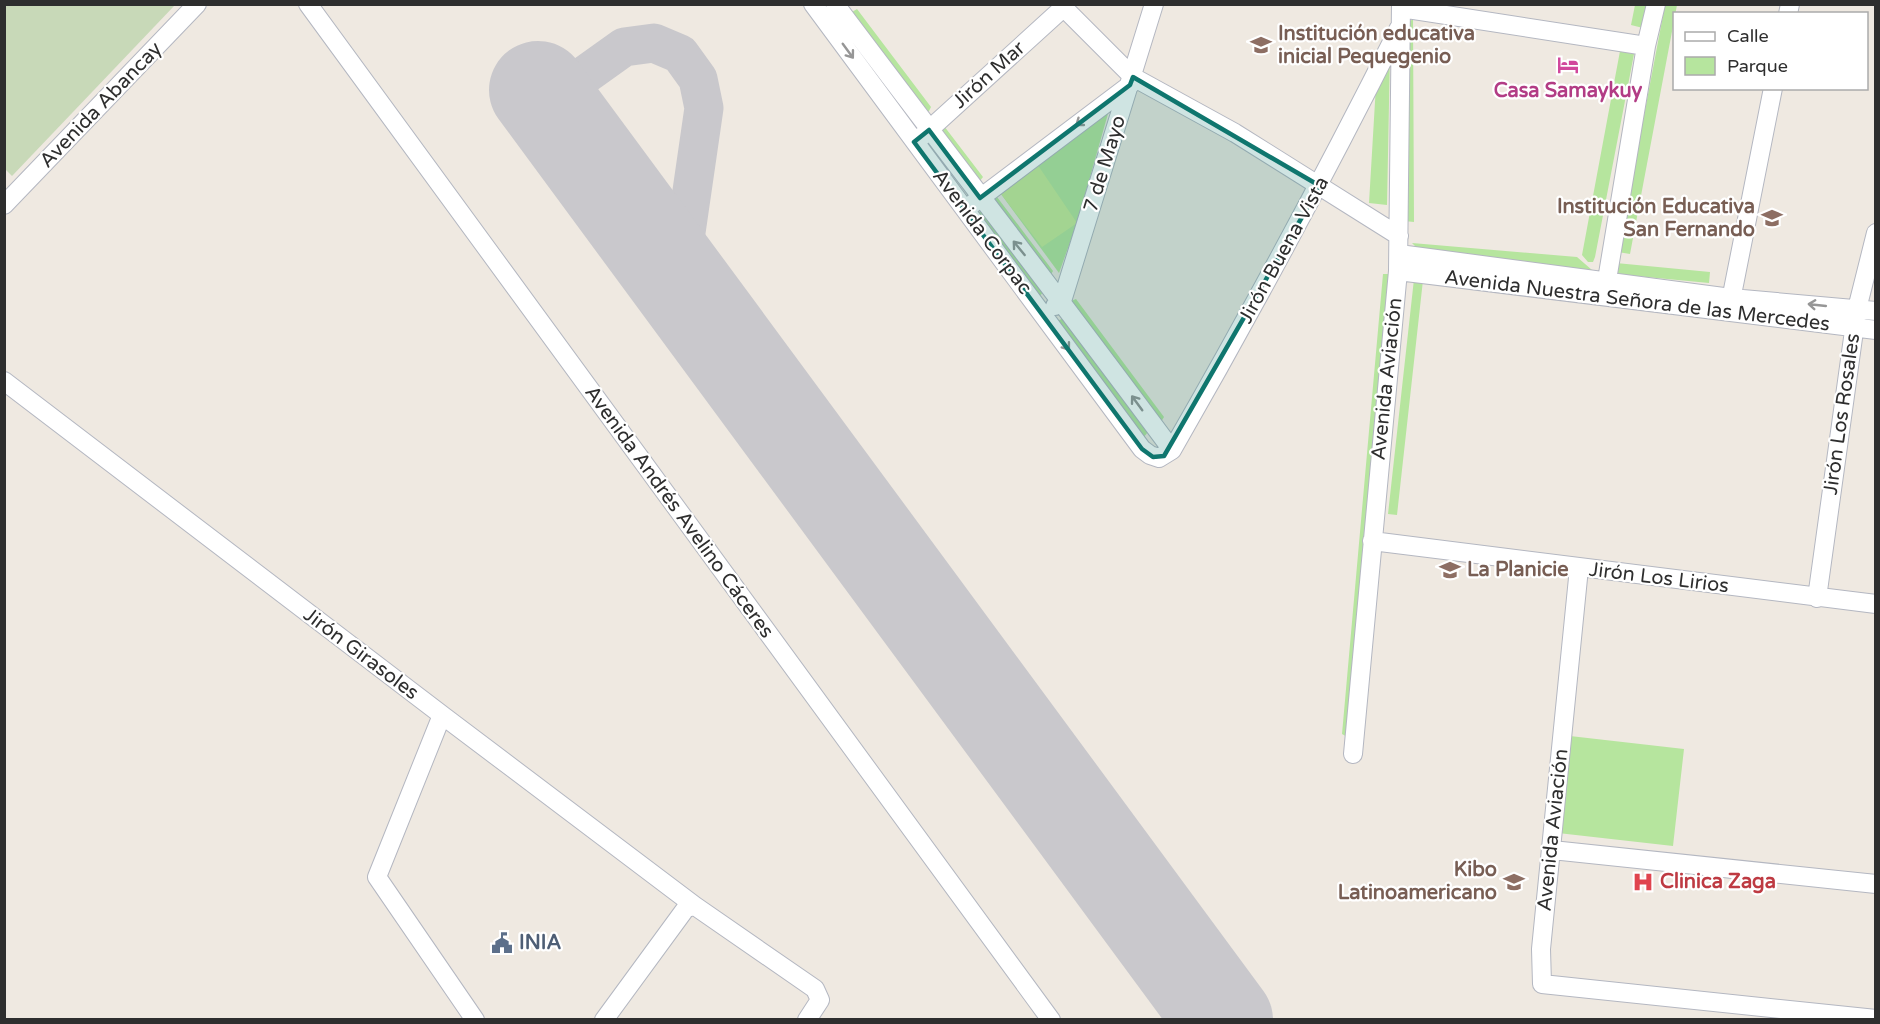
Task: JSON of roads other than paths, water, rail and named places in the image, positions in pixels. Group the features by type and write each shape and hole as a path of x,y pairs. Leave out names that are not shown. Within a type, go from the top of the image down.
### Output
{"street":[{"name":"Avenida Abancay","path":"4,205 197,4"},
{"name":"Avenida Andrés Avelino Cáceres","path":"308,4 1051,1020"},
{"name":"Avenida Corpac","path":"813,4 835,10 1062,301 1172,450 1164,456 1154,457 1142,449 914,142 835,10"},
{"name":"7 de Mayo","path":"1062,301 1154,4"},
{"path":"1605,289 1646,46 1656,4"},
{"path":"1062,6 1131,81 1235,133 1320,186 1398,254"},
{"name":"Jirón Mar","path":"914,142 1062,6"},
{"path":"1401,6 1646,46"},
{"name":"Avenida Aviación","path":"1353,753 1398,254 1401,6"},
{"name":"Jirón Buena Vista","path":"1172,450 1320,186 1399,28"},
{"path":"965,210 1131,81"},
{"path":"1730,305 1773,90"},
{"name":"Jirón Los Rosales","path":"1817,597 1857,309 1875,233"},
{"name":"Avenida Nuestra Señora de las Mercedes","path":"1398,254 1605,289 1730,305 1875,330"},
{"path":"1044,315 1062,301"},
{"name":"Avenida Nuestra Señora de las Mercedes","path":"1730,305 1857,309 1875,312"},
{"name":"Jirón Girasoles","path":"4,381 695,906"},
{"name":"Jirón Los Lirios","path":"1372,541 1875,604"},
{"name":"Avenida Aviación","path":"1579,568 1541,949 1542,984 1875,1019"},
{"path":"442,715 377,877 476,1020"},
{"path":"1552,850 1875,884"},
{"path":"604,1020 686,908 695,906 815,989 820,1000 807,1020"}],"place":[{"name":"Institución educativa inicial Pequegenio","path":"1261,45"},
{"name":"Casa Samaykuy","path":"1568,65"},
{"name":"Institución Educativa San Fernando","path":"1772,218"},
{"name":"La Planicie","path":"1450,570"},
{"name":"Kibo Latinoamericano","path":"1514,882"},
{"name":"Clinica Zaga","path":"1643,882"},
{"name":"INIA","path":"502,943"}]}
